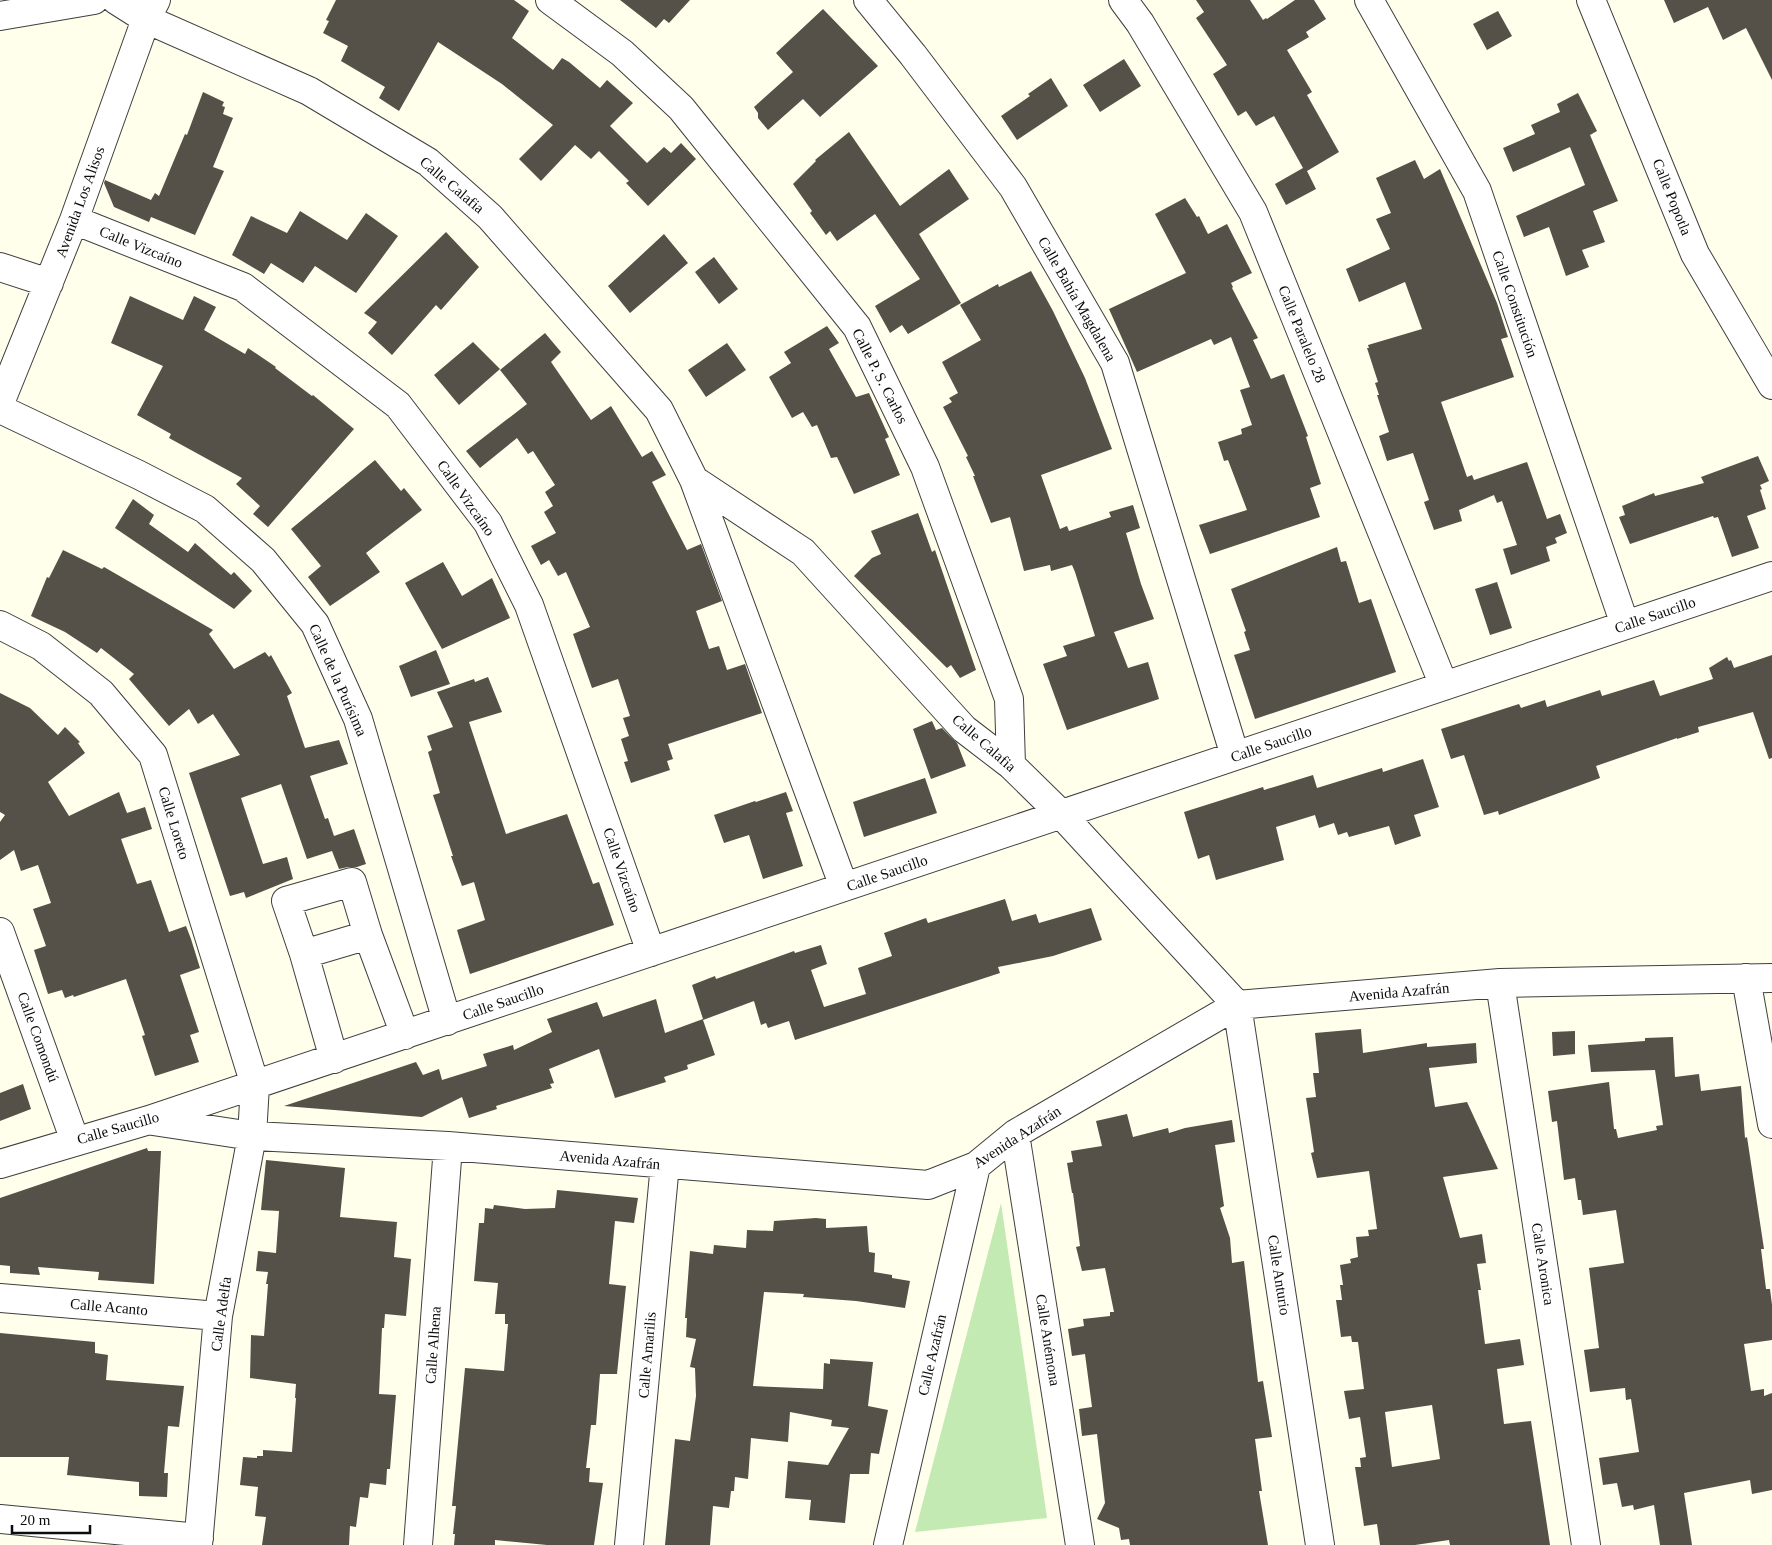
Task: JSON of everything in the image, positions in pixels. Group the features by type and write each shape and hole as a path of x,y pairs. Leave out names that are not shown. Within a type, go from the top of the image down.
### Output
{"street":[{"path":"0,16 94,0"},
{"name":"Calle Calafia","path":"116,0 151,10 309,91 428,162 490,217 659,410 694,480 844,887"},
{"name":"Calle P. S. Carlos","path":"550,0 622,53 681,108 857,327 925,468 1009,699 1011,764"},
{"name":"Calle Bahía Magdalena","path":"868,0 914,55 1013,187 1115,363 1235,756"},
{"name":"Calle Paralelo 28","path":"1123,0 1140,23 1253,212 1444,686"},
{"name":"Calle Constitución","path":"1368,0 1477,191 1625,625"},
{"name":"Calle Popotla","path":"1591,0 1695,254 1772,385"},
{"name":"Avenida Los Alisos","path":"0,403 74,220 151,10"},
{"name":"Calle Vizcaíno","path":"74,220 243,287 398,404 488,523 529,605 651,952"},
{"path":"0,267 49,283"},
{"name":"Calle de la Purísima","path":"0,409 139,475 205,509 263,560 315,624 358,719 447,1020"},
{"name":"Calle Calafia","path":"694,480 803,552 964,729 1011,764 1061,814 1237,1006"},
{"name":"Calle Saucillo","path":"0,1164 149,1120 255,1085 1772,576"},
{"name":"Calle Loreto","path":"0,625 41,646 102,693 153,755 255,1085"},
{"path":"334,1058 304,954 286,900 352,882 368,935 405,1034"},
{"name":"Calle Comondú","path":"0,932 75,1141"},
{"path":"304,954 368,935"},
{"path":"1759,978 1772,1124"},
{"name":"Avenida Azafrán","path":"149,1120 252,1136 448,1146 928,1185 976,1166 1015,1134 1237,1006 1500,983 1759,978"},
{"name":"Calle Aronica","path":"1500,983 1586,1545"},
{"name":"Calle Anturio","path":"1237,1006 1320,1545"},
{"name":"Calle Adelfa","path":"199,1541 218,1316 252,1136 255,1085"},
{"name":"Calle Anémona","path":"1015,1134 1080,1545"},
{"name":"Calle Alhena","path":"418,1545 448,1146"},
{"name":"Calle Amarilis","path":"630,1545 665,1164"},
{"name":"Calle Azafrán","path":"888,1545 976,1166"},
{"name":"Calle Acanto","path":"0,1298 218,1316"},
{"path":"0,1519 199,1541"}],"green space":[{"path":"1001,1203 1047,1518 915,1532"}],"building":[{"path":"336,0 514,0 529,11 512,38 553,70 562,58 600,88 607,80 633,103 610,126 647,163 664,147 671,153 681,143 696,159 648,206 626,183 629,181 599,151 591,159 575,145 541,181 519,159 553,125 502,84 438,42 399,111 379,98 385,87 341,61 348,46 323,33 329,21 326,20"},
{"path":"620,0 690,0 669,23 664,19 656,28"},
{"path":"1196,0 1250,0 1263,20 1295,0 1314,0 1326,19 1306,32 1309,37 1287,50 1312,92 1307,95 1339,152 1307,171 1316,189 1286,205 1275,184 1303,168 1274,116 1256,126 1246,111 1238,116 1213,74 1227,65 1196,18 1204,12"},
{"path":"1664,0 1772,0 1772,80 1746,28 1723,40 1708,7 1674,23"},
{"path":"823,9 878,66 820,117 803,99 768,130 758,118 758,113 754,107 793,72 776,53"},
{"path":"1498,11 1512,36 1487,50 1473,24"},
{"path":"1124,59 1141,86 1100,112 1083,85"},
{"path":"1051,78 1068,106 1017,140 1001,116 1030,96 1028,94"},
{"path":"203,92 224,102 222,106 225,107 223,114 233,118 213,167 224,171 195,235 151,217 149,222 114,207 104,183 105,180 151,200 155,193 159,196 185,134 187,135"},
{"path":"1578,93 1597,131 1590,135 1618,201 1593,211 1605,242 1582,250 1589,267 1566,276 1549,227 1524,237 1516,216 1585,185 1570,147 1513,172 1503,148 1535,134 1531,125 1560,112 1557,104"},
{"path":"849,132 900,206 949,169 969,199 919,234 961,303 908,334 902,325 890,333 875,306 920,279 875,214 837,241 830,231 826,235 793,184 815,160"},
{"path":"1415,160 1424,179 1440,169 1497,303 1508,337 1501,339 1514,377 1441,402 1467,477 1472,475 1474,480 1527,462 1547,519 1560,514 1567,533 1555,538 1557,543 1546,547 1550,561 1511,575 1503,549 1517,545 1502,501 1497,503 1494,495 1459,510 1462,521 1434,530 1424,502 1429,500 1413,453 1387,461 1379,436 1389,432 1377,395 1379,395 1375,383 1378,382 1367,348 1369,348 1368,345 1422,329 1405,282 1359,302 1346,269 1390,249 1376,219 1391,213 1376,178"},
{"path":"1185,198 1197,217 1199,216 1208,234 1227,224 1252,273 1231,283 1232,288 1258,338 1253,340 1271,379 1284,374 1308,436 1306,437 1321,484 1310,488 1320,517 1210,554 1199,525 1247,510 1228,460 1224,461 1218,442 1242,434 1241,429 1252,425 1240,390 1250,387 1231,337 1214,345 1211,339 1137,372 1109,309 1186,273 1155,214"},
{"path":"300,211 347,240 366,213 398,236 356,293 315,266 303,283 271,263 264,274 232,255 251,216 287,233"},
{"path":"446,232 479,267 441,310 436,305 392,355 368,333 377,322 364,313"},
{"path":"664,234 688,263 630,313 608,286"},
{"path":"714,257 738,289 719,304 695,272"},
{"path":"1031,271 1053,311 1085,378 1112,449 1041,475 1060,529 1067,526 1069,531 1111,517 1109,512 1133,505 1140,528 1126,533 1141,584 1154,619 1114,632 1128,668 1148,662 1159,699 1067,730 1043,664 1067,656 1063,646 1095,636 1075,572 1072,565 1051,571 1050,565 1024,571 1010,517 991,523 973,476 975,476 966,457 968,456 943,407 952,402 949,398 958,393 942,362 981,340 960,305 998,284 999,287"},
{"path":"130,296 183,320 194,296 216,307 204,330 245,354 248,348 313,395 354,429 268,527 253,514 260,506 236,484 242,478 169,438 171,434 137,415 163,366 111,343"},
{"path":"827,326 839,343 829,349 856,397 869,393 889,437 885,439 900,475 854,494 837,457 831,458 817,425 812,427 803,412 792,418 769,377 791,363 784,352"},
{"path":"545,333 561,352 551,362 591,420 611,406 642,457 652,451 666,475 652,482 687,550 701,544 722,601 696,611 709,649 719,646 727,670 745,664 762,713 668,744 673,759 667,761 670,770 631,783 624,762 628,761 621,739 629,736 623,718 630,716 618,679 592,688 573,634 590,627 566,572 558,576 549,560 541,565 531,546 556,533 544,512 553,506 545,492 555,485 533,451 528,454 517,438 480,468 466,451 527,404 500,370"},
{"path":"473,342 500,369 459,405 434,375"},
{"path":"727,343 746,370 706,397 688,370"},
{"path":"1758,456 1769,481 1760,485 1766,509 1747,516 1759,548 1732,557 1718,517 1714,518 1713,516 1630,544 1619,517 1625,515 1622,506 1654,493 1655,496 1704,483 1701,477"},
{"path":"375,460 401,491 404,488 422,510 366,553 380,572 330,606 308,577 321,566 291,529"},
{"path":"133,499 154,515 149,524 188,552 195,543 231,575 234,572 252,591 234,609 115,528"},
{"path":"918,513 932,552 935,550 976,670 960,678 951,665 947,668 854,576 872,558 881,554 871,531"},
{"path":"1337,547 1341,562 1346,561 1359,603 1371,599 1396,672 1255,719 1234,655 1250,650 1244,632 1246,631 1231,589"},
{"path":"63,550 102,569 104,567 213,630 209,634 234,669 265,652 269,657 271,655 292,693 287,696 305,748 339,740 348,764 310,776 325,819 328,818 334,836 354,829 366,864 339,869 332,851 307,859 281,784 241,798 263,864 287,857 293,879 246,898 244,892 230,896 189,773 240,755 213,714 198,724 189,709 169,726 129,679 134,674 101,648 97,653 65,632 31,616 47,577 49,578"},
{"path":"443,562 462,596 492,578 510,618 442,649 405,583"},
{"path":"1497,582 1512,628 1490,635 1475,589"},
{"path":"436,650 450,684 411,697 399,666"},
{"path":"1772,655 1772,758 1769,759 1753,712 1698,727 1699,732 1596,766 1600,778 1499,815 1498,811 1484,815 1464,755 1451,759 1441,729 1519,704 1521,708 1545,700 1547,707 1600,690 1602,696 1654,680 1660,696 1713,679 1709,668 1727,657 1729,661 1731,660 1734,668"},
{"path":"488,677 502,712 469,722 506,834 567,814 593,884 599,882 614,925 470,974 457,930 485,920 474,882 462,886 451,856 453,856 433,795 440,793 428,752 432,750 427,736 453,727 437,692 474,679 475,682"},
{"path":"0,693 30,708 58,735 65,727 80,742 78,743 85,753 48,782 69,816 119,792 127,813 145,807 152,829 121,839 137,884 151,880 169,932 186,926 191,939 200,968 180,975 199,1032 190,1035 199,1062 155,1076 142,1036 145,1035 126,979 74,997 73,995 65,998 62,990 48,994 34,950 46,946 33,909 51,903 38,865 21,871 14,850 0,860 0,822 5,815 0,812"},
{"path":"932,721 936,730 942,728 957,743 966,766 931,779 913,729"},
{"path":"1423,759 1439,807 1414,815 1421,836 1395,845 1389,826 1349,837 1347,832 1338,835 1334,823 1319,828 1315,815 1276,827 1284,860 1216,880 1209,855 1198,859 1184,812 1263,787 1264,790 1313,775 1317,788 1382,768 1383,772"},
{"path":"925,778 937,813 864,837 853,802"},
{"path":"786,792 793,811 786,813 803,866 763,879 749,835 724,843 714,815"},
{"path":"1005,899 1012,921 1036,914 1039,923 1091,908 1102,940 1053,956 998,967 1000,973 795,1040 789,1021 768,1028 766,1023 761,1025 754,1001 703,1020 715,1055 687,1065 688,1069 664,1077 666,1082 615,1098 599,1049 549,1069 554,1083 550,1084 552,1088 496,1106 497,1109 469,1118 462,1097 422,1117 284,1106 416,1062 423,1075 439,1069 442,1080 487,1066 483,1054 513,1045 514,1050 552,1032 547,1019 597,1002 603,1017 656,999 665,1033 703,1019 692,985 715,976 716,979 794,951 795,953 821,945 827,964 811,970 824,1007 866,994 858,968 892,956 884,933 926,918 928,923"},
{"path":"1361,1029 1363,1053 1427,1043 1427,1047 1476,1043 1477,1063 1429,1068 1435,1107 1467,1102 1498,1169 1443,1177 1460,1238 1482,1234 1486,1263 1477,1264 1481,1290 1478,1290 1485,1344 1520,1339 1524,1365 1497,1369 1504,1424 1531,1421 1550,1545 1450,1545 1449,1540 1415,1545 1380,1545 1377,1524 1364,1526 1355,1467 1361,1467 1360,1458 1366,1457 1360,1417 1349,1419 1344,1391 1364,1389 1358,1342 1352,1342 1351,1336 1341,1337 1336,1300 1342,1300 1340,1285 1343,1285 1340,1265 1351,1263 1350,1259 1358,1257 1356,1237 1369,1236 1368,1230 1377,1229 1369,1171 1317,1178 1311,1153 1314,1152 1306,1098 1316,1097 1313,1073 1319,1073 1315,1033","holes":["1432,1405 1440,1459 1392,1467 1385,1412"]},
{"path":"1575,1031 1575,1054 1553,1056 1552,1032"},
{"path":"1673,1037 1675,1077 1699,1074 1701,1091 1741,1086 1745,1138 1747,1137 1764,1249 1761,1249 1766,1289 1770,1289 1772,1305 1772,1340 1744,1344 1751,1391 1764,1389 1764,1396 1772,1393 1772,1490 1752,1494 1750,1480 1684,1493 1692,1545 1660,1545 1654,1505 1634,1510 1633,1505 1622,1507 1617,1483 1603,1485 1599,1458 1639,1452 1631,1399 1626,1400 1625,1388 1590,1392 1584,1350 1599,1348 1589,1268 1624,1263 1616,1210 1583,1215 1581,1200 1578,1200 1575,1178 1564,1180 1557,1121 1552,1122 1548,1091 1609,1082 1614,1129 1616,1129 1618,1138 1657,1130 1656,1126 1663,1125 1655,1070 1591,1072 1588,1045 1645,1041 1645,1038"},
{"path":"23,1084 31,1109 0,1121 0,1093"},
{"path":"1127,1114 1133,1137 1168,1128 1169,1133 1185,1128 1232,1120 1235,1142 1215,1145 1224,1206 1220,1208 1230,1238 1232,1263 1244,1261 1258,1382 1263,1381 1272,1437 1255,1439 1262,1491 1259,1491 1268,1545 1130,1545 1129,1539 1121,1540 1119,1528 1097,1519 1105,1503 1097,1434 1082,1436 1079,1409 1092,1407 1085,1354 1072,1356 1068,1329 1084,1326 1083,1319 1110,1316 1110,1312 1114,1312 1105,1268 1082,1271 1076,1247 1080,1246 1067,1163 1073,1162 1071,1151 1102,1146 1096,1121"},
{"path":"147,1148 148,1151 161,1151 154,1284 98,1280 99,1272 38,1267 40,1275 10,1273 10,1266 0,1265 0,1198"},
{"path":"266,1160 345,1168 340,1217 397,1222 394,1257 411,1259 406,1316 385,1314 384,1328 382,1328 379,1394 396,1395 390,1469 387,1469 386,1485 370,1483 368,1498 360,1497 356,1527 350,1526 349,1545 262,1545 266,1517 255,1516 258,1487 240,1485 243,1457 257,1458 257,1456 263,1456 263,1450 292,1452 296,1384 250,1378 251,1335 264,1336 268,1284 266,1284 268,1272 256,1271 258,1251 276,1253 279,1211 261,1210"},
{"path":"557,1190 638,1198 634,1223 615,1221 609,1284 626,1286 617,1374 600,1374 596,1425 591,1425 586,1468 590,1468 589,1482 603,1483 594,1545 547,1545 495,1540 495,1545 454,1545 455,1534 453,1534 456,1506 452,1506 465,1368 504,1371 508,1324 505,1324 505,1314 495,1314 498,1283 474,1281 479,1223 484,1223 485,1208 493,1209 494,1205 525,1209 555,1208"},
{"path":"826,1219 826,1228 867,1226 869,1252 875,1253 874,1272 910,1281 905,1308 856,1301 803,1297 804,1294 764,1292 753,1386 823,1389 824,1363 830,1364 830,1359 873,1362 868,1406 888,1410 879,1454 871,1453 869,1474 850,1474 845,1523 809,1520 811,1500 785,1498 788,1461 828,1465 849,1428 831,1426 832,1420 790,1412 788,1442 751,1438 748,1479 735,1477 734,1491 731,1491 729,1508 713,1506 710,1545 665,1545 675,1439 690,1441 696,1396 695,1368 690,1367 696,1339 686,1337 687,1318 685,1318 690,1251 713,1254 714,1245 746,1248 747,1230 773,1231 774,1221"},
{"path":"0,1333 95,1342 95,1353 108,1355 106,1380 184,1386 179,1427 168,1426 164,1473 168,1473 167,1497 139,1496 139,1482 67,1475 69,1457 0,1457"}]}
